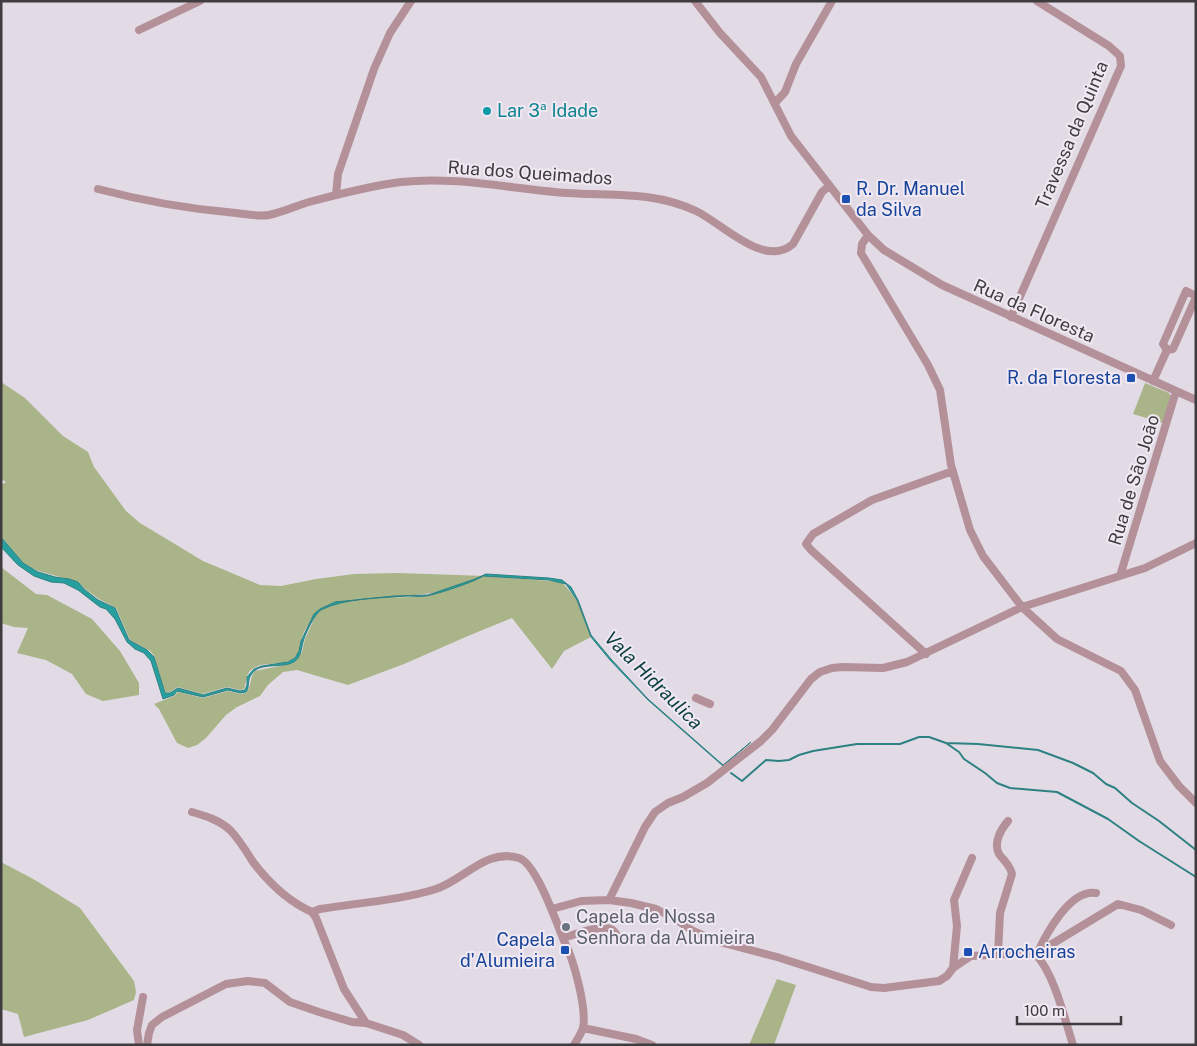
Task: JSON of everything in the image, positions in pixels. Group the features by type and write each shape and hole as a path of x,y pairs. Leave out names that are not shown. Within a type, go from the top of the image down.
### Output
{"street":[{"path":"140,30 200,1"},
{"path":"336,195 338,174 374,69 390,33 411,1"},
{"name":"Rua da Floresta","path":"695,1 720,33 761,77 790,136 868,235 884,250 942,285 1196,400"},
{"path":"774,103 785,92 796,64 832,1"},
{"name":"Travessa da Quinta","path":"1011,317 1121,66 1120,56 1109,46 1037,1"},
{"name":"Rua dos Queimados","path":"98,189 164,204 264,215 336,195 402,182 470,181 548,192 657,198 681,204 698,212 752,246 775,251 787,249 793,244 822,192 829,186"},
{"path":"868,235 862,244 861,253 928,365 940,390 953,471 970,530 984,556 1022,607 1057,639 1121,671 1135,690 1160,761 1179,786 1196,803"},
{"path":"1153,381 1167,350 1173,349 1196,296"},
{"name":"Rua de São João","path":"1120,576 1176,391"},
{"path":"926,654 806,544 813,534 872,500 953,471"},
{"path":"609,900 654,812 668,802 683,797 707,783 761,741 772,730 811,679 820,672 832,668 882,668 908,662 1022,607 1145,568 1196,543"},
{"path":"696,698 710,704"},
{"path":"192,812 210,817 230,830 267,879 282,894 312,912 344,989 366,1023"},
{"path":"998,954 1000,913 1012,874 1011,869 999,854 997,847 999,837 1008,821"},
{"path":"312,912 436,889 453,882 478,864 497,857 520,858 529,866 542,886 576,974 584,1012 582,1028 574,1045"},
{"path":"953,968 957,926 954,900 972,858"},
{"path":"1036,956 1047,932 1061,912 1089,892 1096,893"},
{"path":"552,909 581,901 609,900 656,909 693,931 716,941 777,957 871,987 884,988 939,981 947,976 953,968 971,956 1027,953 1036,956 1045,966 1054,986 1073,1045"},
{"path":"1036,956 1047,947 1118,904 1141,910 1171,924"},
{"path":"563,938 605,928 612,929 617,935"},
{"path":"147,1045 152,1025 162,1017 226,984 248,981 265,983 290,1002 352,1022 366,1023 403,1035 419,1045"},
{"path":"138,1045 137,1030 143,997"},
{"path":"582,1028 636,1039 652,1045"}],"green space":[{"path":"1,382 25,398 63,436 88,452 94,467 126,511 140,523 203,561 260,585 281,586 354,574 398,573 486,576 562,582 577,600 591,637 564,651 552,669 512,618 404,664 348,685 297,670 283,672 268,685 260,696 237,707 226,715 206,738 197,745 188,748 177,743 159,709 154,704 174,696 178,692 203,698 228,691 240,694 246,693 255,671 294,663 302,652 305,639 315,617 303,634 296,656 284,663 255,667 248,673 244,689 227,687 202,694 178,687 170,692 165,692 154,656 150,651 130,640 116,608 99,599 79,582 38,571 23,563 1,536 1,484 6,482 1,479","holes":["459,585 428,596 390,598 432,593"]},
{"path":"1145,383 1169,393 1171,397 1163,423 1133,414"},
{"path":"1,567 36,594 47,595 92,619 120,651 139,683 139,695 103,701 86,694 72,674 46,660 17,653 28,628 14,627 1,623"},
{"path":"1,862 35,880 80,908 134,981 136,992 134,1000 88,1020 24,1037 18,1014 1,1009"},
{"path":"777,979 796,985 774,1045 749,1045"}],"water":[{"path":"1,537 23,563 38,572 78,582 98,600 115,608 129,640 147,650 154,657 165,693 170,693 178,688 203,695 227,688 240,691 245,690 247,677 254,669 288,662 295,658 314,614 320,609 335,602 361,599 341,603 321,610 313,619 298,658 289,664 259,668 250,677 246,692 240,693 228,690 203,697 177,691 174,695 163,699 151,661 144,653 135,649 127,642 115,619 106,609 64,583 51,582 34,576 18,565 1,547"},
{"path":"486,574 562,580 571,587 578,600 591,635 611,659 648,699 723,765 751,742 723,766 648,700 610,660 591,637 577,600 566,584 549,580 483,576 456,588 426,596 368,599 394,596 428,595"}],"waterway":[{"name":"Vala Hidraulica","path":"731,773 742,781 766,760 789,760 813,751 857,744 900,744 919,737 929,737 946,743 1038,750 1073,763 1093,773 1196,850"},
{"path":"946,743 997,783 1010,788 1057,792 1108,819 1196,877"}],"place":[{"name":"Lar 3ª Idade","path":"487,111"},
{"name":"R. Dr. Manuel da Silva","path":"846,199"},
{"name":"R. da Floresta","path":"1131,378"},
{"name":"Capela de Nossa Senhora da Alumieira","path":"566,927"},
{"name":"Capela d'Alumieira","path":"565,950"},
{"name":"Arrocheiras","path":"968,952"}]}
